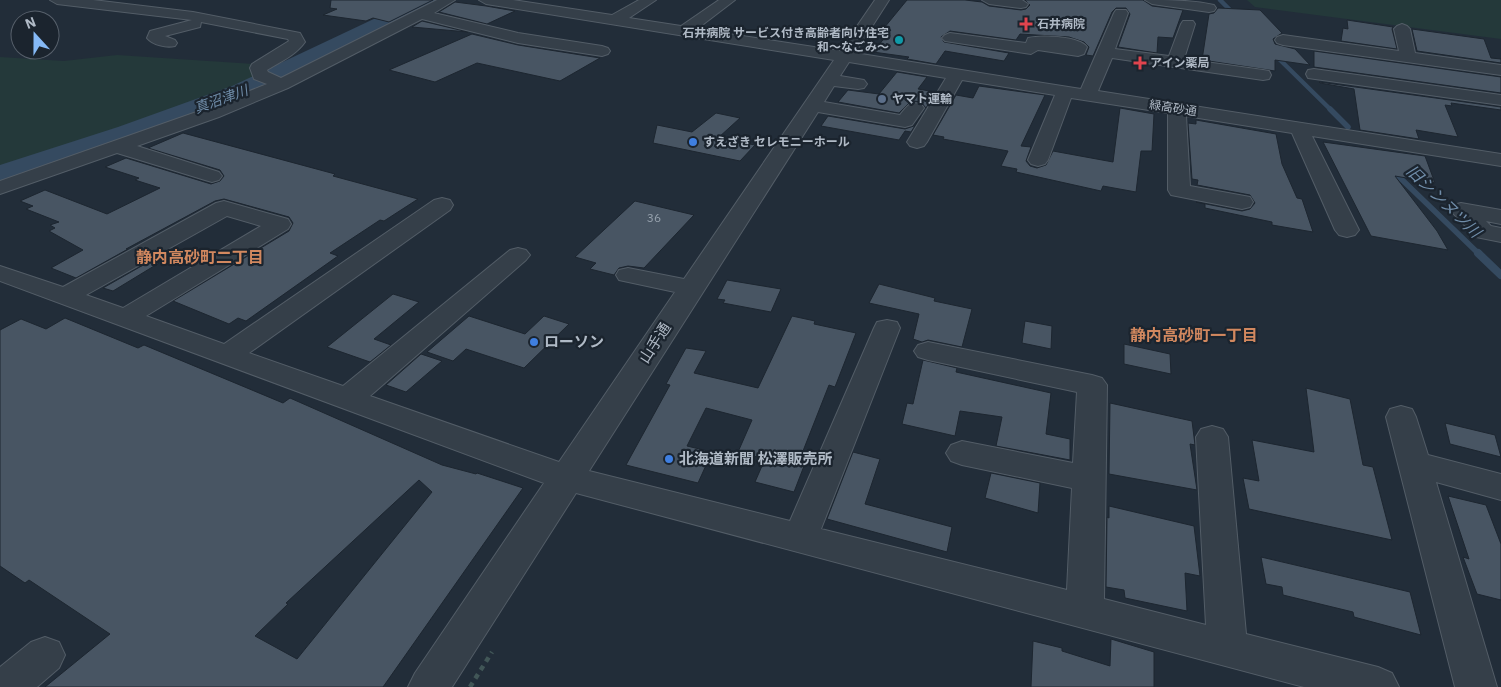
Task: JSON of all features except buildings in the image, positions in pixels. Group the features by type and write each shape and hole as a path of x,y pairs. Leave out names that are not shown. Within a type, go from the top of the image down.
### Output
{"street":[{"path":"57,0 193,16 212,21 274,30 295,36 297,42 258,68 260,75 279,83"},
{"path":"0,188 212,113 279,83 448,0"},
{"name":"緑高砂通","path":"486,0 845,57 927,73 1027,76 1065,91 1087,95 1501,160"},
{"path":"546,10 564,0"},
{"path":"615,20 649,0"},
{"path":"684,31 728,0"},
{"name":"山手通","path":"429,687 882,0"},
{"path":"989,0 1021,4"},
{"path":"1152,0 1209,8"},
{"path":"1087,95 1106,52 1120,13"},
{"path":"420,14 518,38 602,51"},
{"path":"169,43 155,38 155,34 212,21"},
{"path":"1175,62 1188,24"},
{"path":"1402,29 1408,58"},
{"path":"950,38 1078,51"},
{"path":"1283,40 1501,70"},
{"path":"1106,52 1264,75"},
{"path":"917,142 957,74"},
{"path":"1314,74 1501,100"},
{"path":"830,80 858,84"},
{"path":"1038,160 1065,91"},
{"path":"812,106 905,121 915,108"},
{"path":"1177,109 1179,190 1242,202"},
{"path":"1299,128 1347,230"},
{"path":"118,147 212,176"},
{"path":"1417,165 1501,178"},
{"path":"225,356 442,205"},
{"path":"66,296 224,208 280,224 125,318"},
{"path":"1501,218 1461,210 1484,232 1501,235"},
{"path":"346,400 518,255"},
{"path":"0,273 346,400 566,478 1378,687"},
{"path":"628,275 691,288"},
{"path":"800,538 887,328"},
{"path":"928,350 1092,385 1085,612"},
{"path":"1401,417 1476,687"},
{"path":"1212,436 1227,647"},
{"path":"962,453 1089,479"},
{"path":"1415,464 1501,486"},
{"path":"7,687 45,656"}],"green space":[{"path":"1247,0 1501,0 1501,39 1255,7"},
{"path":"117,55 254,64 256,81 0,169 0,57 10,58 10,60 64,61"}],"waterway":[{"name":"真沼津川","path":"0,176 129,133 242,92 432,0"},
{"name":"旧シンヌツ川","path":"1220,0 1234,14"},
{"name":"旧シンヌツ川","path":"1274,54 1331,110"},
{"name":"旧シンヌツ川","path":"1331,110 1348,127"},
{"name":"旧シンヌツ川","path":"1393,171 1479,254"},
{"name":"旧シンヌツ川","path":"1478,253 1501,275"}],"place":[{"name":"石井病院","path":"1026,24"},
{"name":"石井病院 サービス付き高齢者向け住宅 和～なごみ～","path":"899,40"},
{"name":"アイン薬局","path":"1140,63"},
{"name":"ヤマト運輸","path":"882,99"},
{"name":"すえざき セレモニーホール","path":"693,142"},
{"name":"ローソン","path":"534,342"},
{"name":"北海道新聞 松澤販売所","path":"669,459"}],"district":[{"name":"静内高砂町二丁目","path":"200,257"},
{"name":"静内高砂町一丁目","path":"1194,335"}]}
